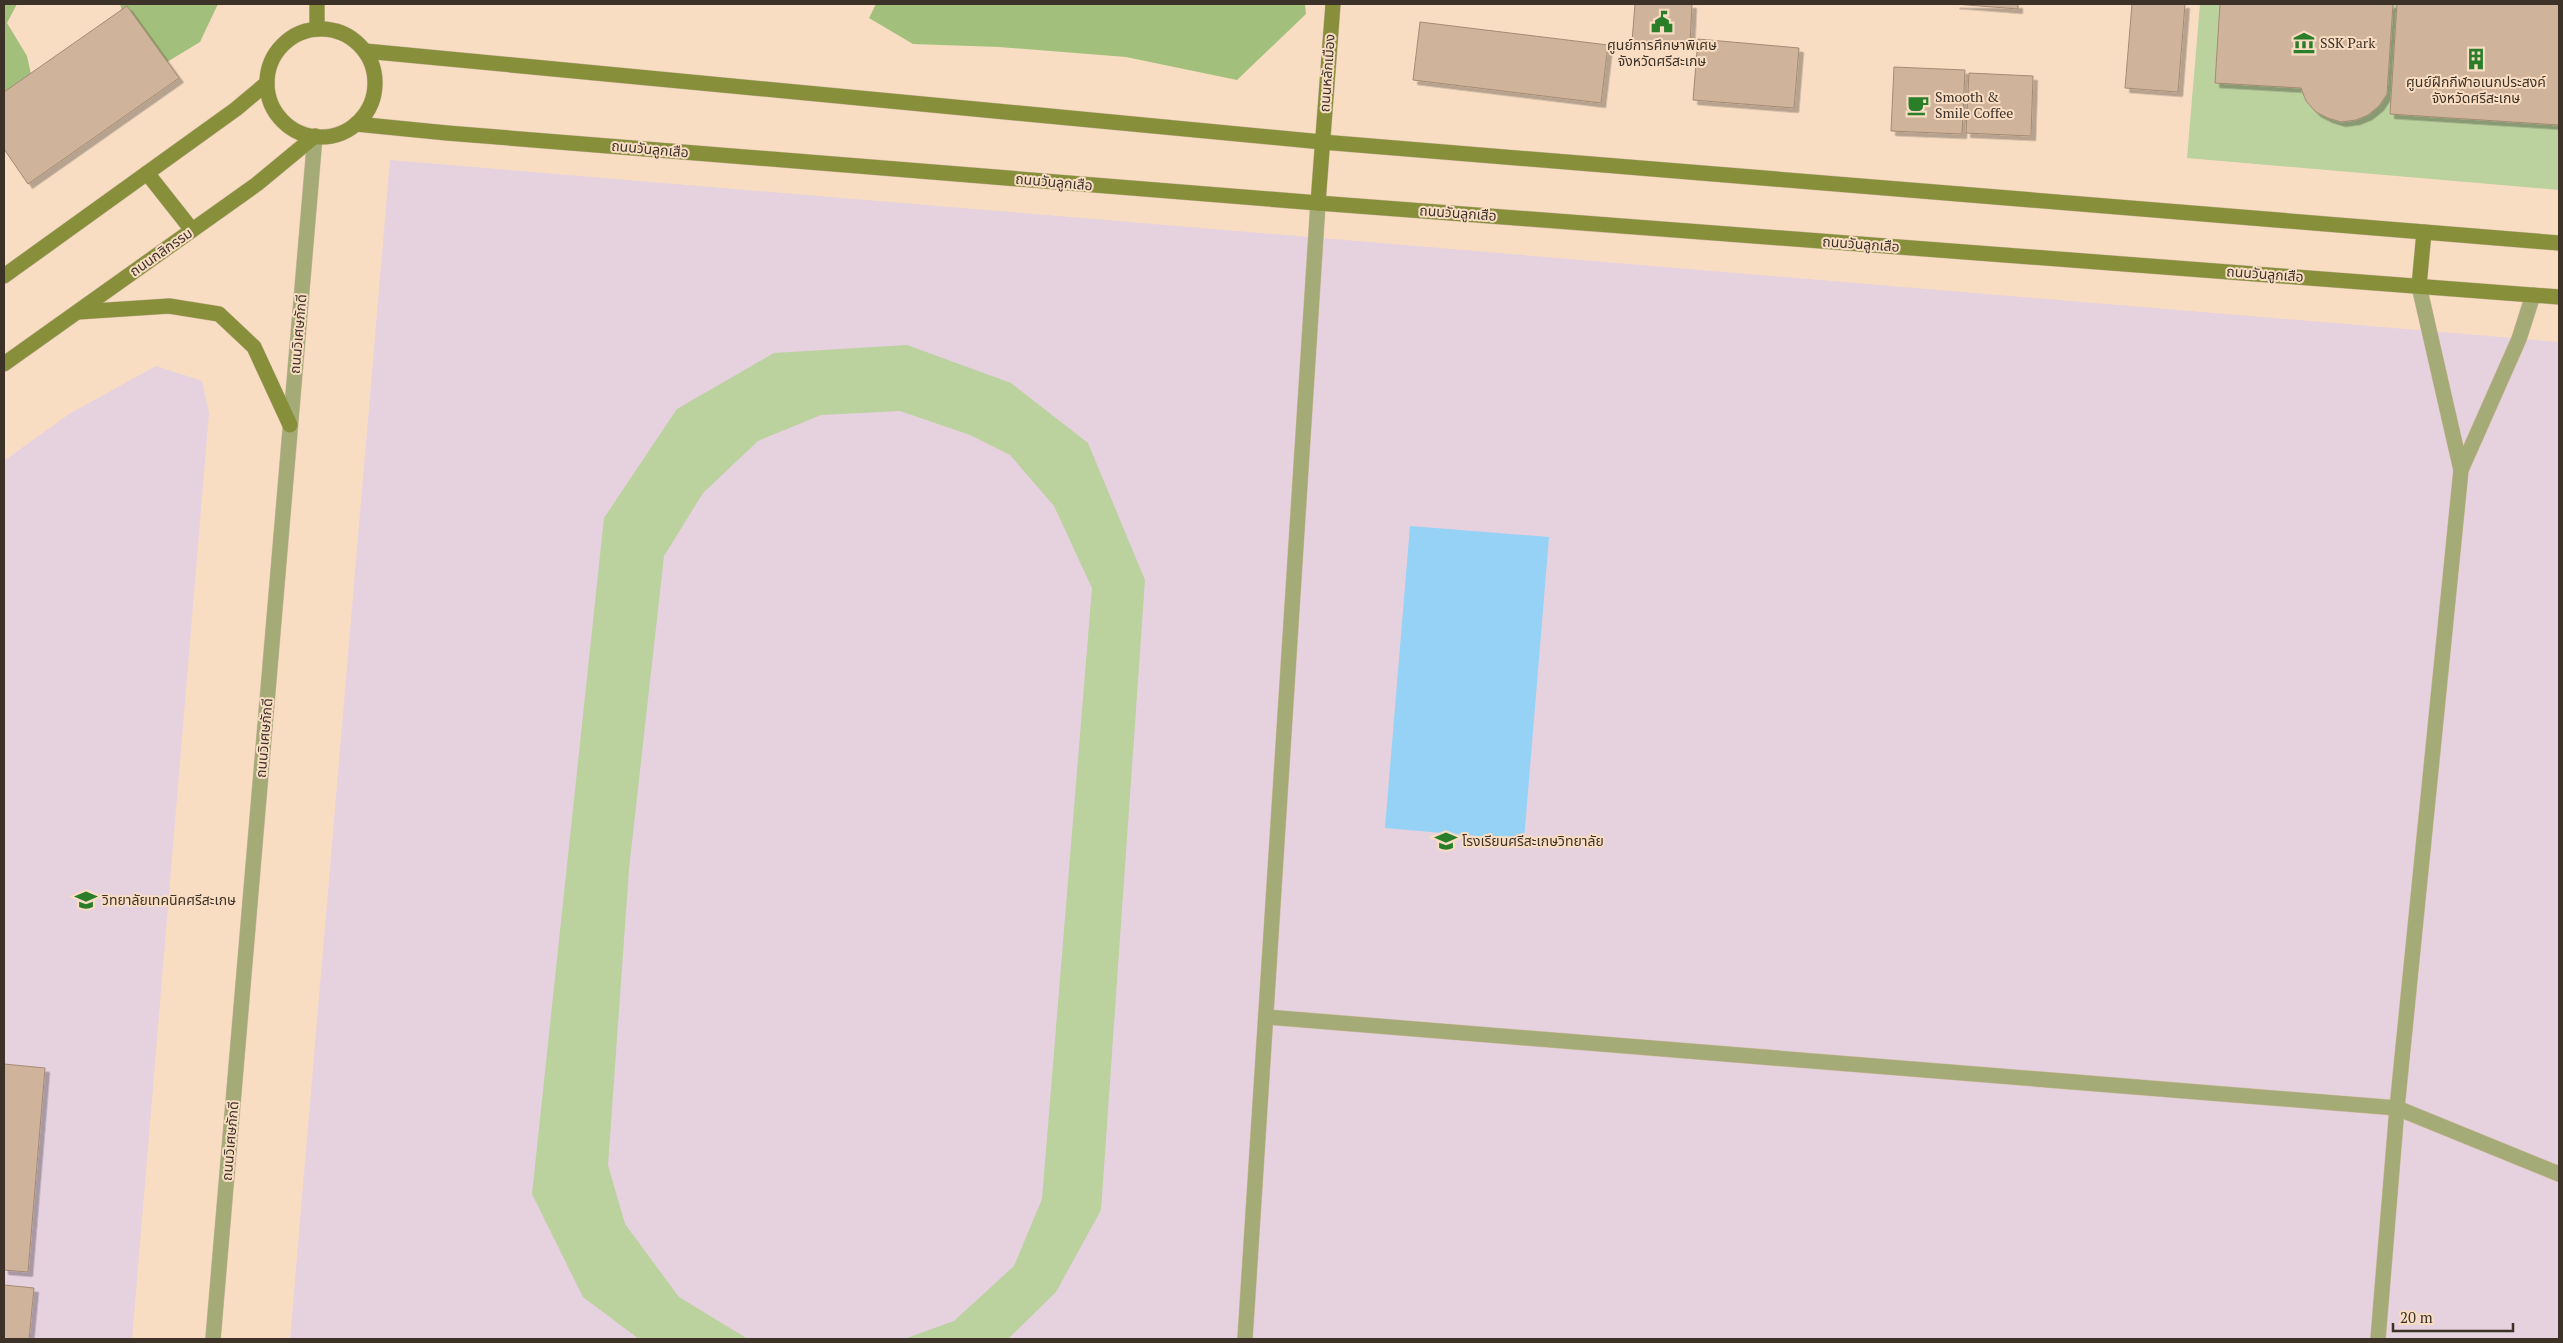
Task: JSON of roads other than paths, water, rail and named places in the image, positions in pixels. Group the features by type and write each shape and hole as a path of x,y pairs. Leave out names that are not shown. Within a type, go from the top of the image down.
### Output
{"street":[{"path":"317,4 317,29"},
{"name":"ถนนหลักเมือง","path":"1318,203 1333,4"},
{"path":"317,29 330,29 344,34 366,51 373,65 376,81 374,97 367,112 356,124 344,132 330,136 315,136 300,132 286,124 276,112 270,98 267,83 268,70 281,46 303,32 317,29"},
{"path":"366,51 1322,142 2559,243"},
{"path":"4,276 236,109 267,83"},
{"name":"ถนนวันลูกเสือ","path":"356,124 447,133 1318,203 2559,297"},
{"name":"ถนนกสิกรรม","path":"4,364 257,184 315,136"},
{"name":"ถนนวิเศษภักดี","path":"213,1339 315,136"},
{"path":"148,173 192,230"},
{"path":"1245,1339 1318,203"},
{"path":"2424,232 2419,286 2461,470"},
{"path":"2378,1339 2397,1108 2461,470 2519,339 2533,295"},
{"path":"77,312 170,306 219,314 254,347 290,425"},
{"path":"1266,1017 2397,1108 2559,1174"}],"water":[{"path":"1410,526 1549,537 1524,840 1385,828"}],"place":[{"name":"ศูนย์การศึกษาพิเศษ จังหวัดศรีสะเกษ","path":"1662,22"},
{"name":"SSK Park","path":"2304,43"},
{"name":"ศูนย์ฝึกกีฬาอเนกประสงค์ จังหวัดศรีสะเกษ","path":"2476,59"},
{"name":"Smooth & Smile Coffee","path":"1918,105"},
{"name":"โรงเรียนศรีสะเกษวิทยาลัย","path":"1446,841"},
{"name":"วิทยาลัยเทคนิคศรีสะเกษ","path":"86,900"}]}
